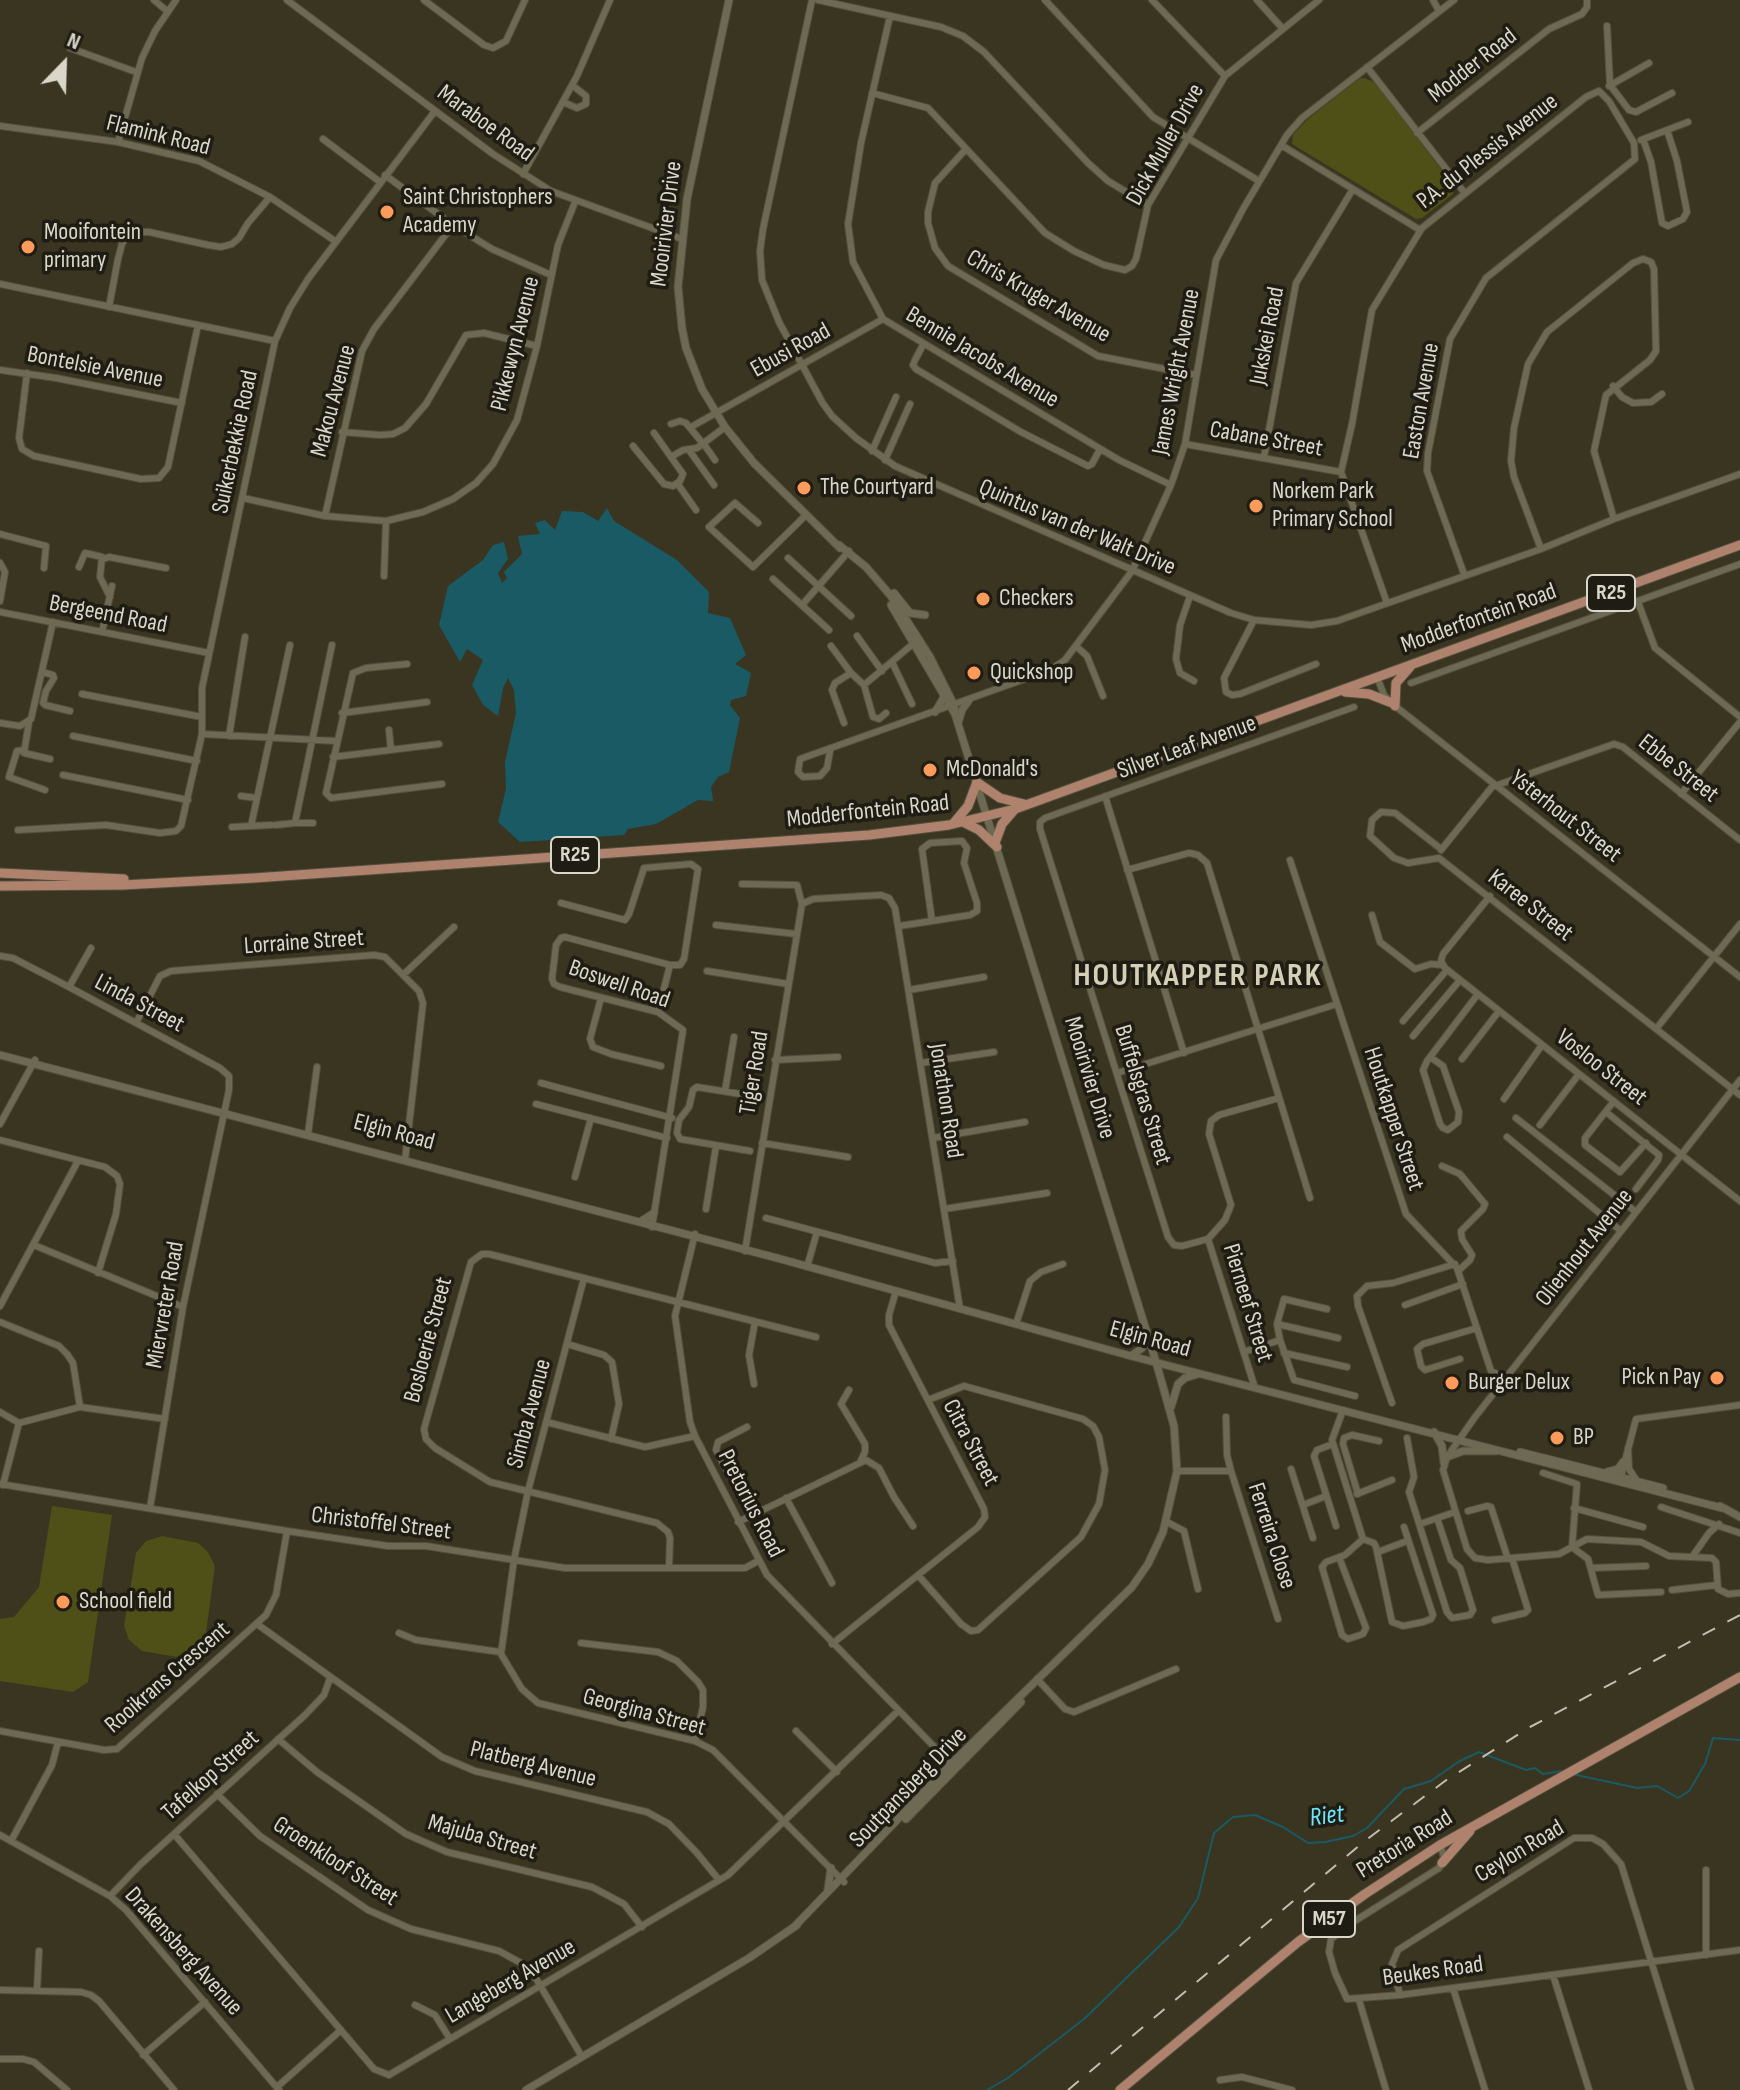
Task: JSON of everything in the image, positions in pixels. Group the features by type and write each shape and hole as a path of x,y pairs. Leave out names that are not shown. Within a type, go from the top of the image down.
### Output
{"main road":[{"name":"Modderfontein Road","path":"0,886 123,885 254,878 854,836 958,823 1015,809 1740,545"},
{"path":"1338,692 1359,692 1394,704 1396,683 1413,665"},
{"path":"1015,809 1002,824 996,845 979,830 958,823 977,782 1000,798 1027,804"},
{"name":"Modderfontein Road","path":"0,873 146,883"},
{"name":"Pretoria Road","path":"1120,2090 1298,1942 1428,1852 1740,1677"},
{"path":"1428,1852 1442,1863 1478,1823"}],"street":[{"path":"154,0 167,11"},
{"path":"118,142 136,72 150,39 176,0"},
{"name":"Maraboe Road","path":"287,0 435,111 551,191 682,239"},
{"path":"424,0 484,45 493,48 506,41 525,0"},
{"path":"523,174 572,85 610,0"},
{"name":"Mooirivier Drive","path":"729,0 690,178 682,239 678,300 686,348 702,389 725,427 754,463 806,515 866,567 891,596 946,693 988,816 1156,1362"},
{"path":"815,0 941,27 970,41 984,52 1088,163 1108,181 1148,205"},
{"name":"Quintus van der Walt Drive","path":"815,0 763,229 760,251 762,280 768,299 802,366 832,416 885,460 958,496 1231,613 1254,620 1327,624 1541,549 1740,474"},
{"path":"1045,0 1142,108 1259,181"},
{"path":"1152,0 1225,76"},
{"path":"1257,0 1283,29"},
{"name":"Dick Muller Drive","path":"872,93 928,108 1045,233 1074,251 1113,269 1125,270 1134,263 1148,205 1225,76 1319,0"},
{"path":"1433,0 1439,11"},
{"name":"James Wright Avenue","path":"830,751 827,768 820,776 803,777 798,772 800,759 935,712 953,709 967,700 1055,668 1076,646 1132,571 1171,485 1185,444 1219,251 1259,181 1302,118 1454,0"},
{"name":"Modder Road","path":"1417,133 1549,29 1582,14 1587,0"},
{"name":"Bennie Jacobs Avenue","path":"890,16 852,190 849,241 856,272 883,319 1100,449 1171,485"},
{"path":"1607,26 1610,85 1632,112 1672,93"},
{"path":"70,48 136,72"},
{"name":"P.A. du Plessis Avenue","path":"1341,472 1372,310 1420,230 1586,97 1649,63"},
{"path":"1367,67 1464,192"},
{"path":"563,102 577,108 586,104 586,96 572,85"},
{"path":"1599,91 1634,143 1688,122"},
{"name":"Suikerbekkie Road","path":"18,830 100,825 160,833 176,831 181,826 202,734 202,688 275,341 290,308 335,241 435,111"},
{"name":"Flamink Road","path":"0,126 118,142 199,161 270,197 335,241"},
{"path":"1643,139 1651,162 1662,223 1668,226 1683,219 1687,212 1667,130"},
{"path":"323,139 380,182"},
{"name":"Easton Avenue","path":"1464,574 1427,471 1450,339 1486,278 1629,166 1636,156 1634,143"},
{"path":"1281,145 1420,230"},
{"name":"Chris Kruger Avenue","path":"966,149 935,183 931,198 930,236 943,262 969,281 1098,356 1196,375"},
{"path":"385,175 453,225 492,249 551,275"},
{"name":"Jukskei Road","path":"1264,457 1296,283 1353,189"},
{"path":"109,307 118,259 127,236 149,232 221,247 239,238 270,197"},
{"name":"Pikkewyn Avenue","path":"243,498 325,516 386,521 423,512 453,499 476,483 493,464 517,420 537,346 561,234 575,202"},
{"name":"Makou Avenue","path":"325,516 358,363 367,341 453,225"},
{"path":"1541,549 1511,461 1514,428 1528,364 1547,332 1641,259 1653,265 1655,276 1656,351 1650,360 1613,386 1606,395 1594,451 1614,519"},
{"path":"0,284 275,341"},
{"name":"Ebusi Road","path":"691,427 883,319"},
{"path":"27,373 19,438 22,449 34,456 141,479 159,478 168,467 198,325"},
{"path":"342,432 380,435 393,434 405,428 426,404 466,335 484,333 537,346"},
{"path":"923,345 913,365 916,369 1021,432 1088,466 1100,449"},
{"name":"Bontelsie Avenue","path":"0,370 182,403"},
{"path":"1613,386 1622,397 1633,403 1651,402 1662,394"},
{"path":"872,451 896,397"},
{"path":"885,460 910,404"},
{"path":"671,424 683,421 691,427 715,460"},
{"path":"671,457 689,450 725,427"},
{"path":"654,433 683,474 677,483"},
{"name":"Cabane Street","path":"1185,444 1341,472"},
{"path":"633,446 664,484 677,483"},
{"path":"689,450 714,485"},
{"path":"1341,472 1387,603"},
{"path":"677,483 696,510"},
{"path":"758,523 735,503 709,527 753,567 806,515"},
{"path":"384,576 386,521"},
{"path":"0,534 46,546 44,568"},
{"path":"79,567 85,553 98,554 103,559"},
{"path":"802,605 848,553"},
{"name":"Mooirivier Drive","path":"848,553 884,593 916,641"},
{"path":"103,559 109,557 166,568"},
{"path":"788,558 851,616"},
{"path":"103,559 100,577 110,597"},
{"path":"1411,683 1740,564"},
{"path":"0,601 2,566"},
{"path":"864,685 916,641 924,616 910,613 889,587 866,567"},
{"path":"773,579 829,630"},
{"path":"102,632 112,586"},
{"path":"1190,596 1180,625 1176,659 1180,673 1194,681"},
{"path":"1638,602 1655,648 1740,720 1681,794"},
{"name":"Bergeend Road","path":"0,612 209,653"},
{"path":"1254,620 1224,678 1223,688 1229,694 1240,694 1316,664"},
{"path":"23,750 53,622"},
{"path":"857,636 882,671"},
{"path":"229,736 245,637"},
{"path":"251,826 290,645"},
{"path":"295,823 332,645"},
{"path":"831,646 864,685 873,717 879,719 886,713"},
{"path":"1076,646 1087,656 1103,696"},
{"path":"892,662 912,704"},
{"path":"407,664 366,668 353,673 326,793 331,798 442,784"},
{"path":"42,672 54,678 47,687 43,703 70,711"},
{"path":"844,723 832,688 851,673"},
{"name":"Ysterhout Street","path":"1377,677 1381,690 1394,704 1740,977"},
{"path":"935,712 946,693 967,700 958,724"},
{"path":"82,694 202,717"},
{"path":"342,713 427,702"},
{"name":"Silver Leaf Avenue","path":"1040,829 1040,822 1045,818 1354,707"},
{"path":"0,723 15,727 27,723"},
{"path":"389,730 391,750"},
{"path":"202,734 336,741"},
{"path":"73,736 197,761"},
{"path":"333,757 439,744"},
{"name":"Ebbe Street","path":"1439,858 1441,849 1496,785 1614,744 1623,747 1740,840"},
{"path":"23,750 26,754 50,759"},
{"path":"23,750 16,754 11,779 45,790"},
{"path":"63,775 188,800"},
{"path":"241,796 257,798"},
{"path":"1105,796 1184,1053"},
{"path":"1439,858 1399,861 1372,839 1369,830 1372,820 1381,812 1395,813 1441,849"},
{"path":"232,827 313,823"},
{"name":"Buffelsgras Street","path":"1040,829 1169,1241 1182,1246 1208,1239"},
{"path":"899,926 932,921 975,913 977,903 964,863 966,845 960,841 930,843 921,852 932,921"},
{"path":"1127,870 1183,854 1194,853 1205,859 1310,1198"},
{"name":"Karee Street","path":"1439,858 1740,1095"},
{"name":"Houtkapper Street","path":"1290,860 1406,1214 1456,1268 1463,1284 1491,1371 1492,1382 1487,1401"},
{"name":"Boswell Road","path":"561,903 625,920 644,868 694,865 698,869 684,959 680,965 670,965 571,938 561,938 556,945 552,982 560,987 658,1012 680,1027 683,1033 653,1221"},
{"path":"742,884 797,885 802,904"},
{"name":"Jonathon Road","path":"802,904 813,899 875,895 892,901 899,926 960,1309"},
{"path":"1403,1021 1444,966 1443,954 1490,896"},
{"name":"Tiger Road","path":"745,1249 802,904"},
{"path":"1372,915 1380,942 1414,968 1420,970 1431,964 1444,966"},
{"path":"1656,1029 1740,924"},
{"path":"716,925 796,934"},
{"path":"405,1158 423,1003 419,991 404,974 454,927"},
{"path":"69,987 91,948"},
{"name":"Lorraine Street","path":"136,1023 156,981 171,971 374,955 385,957 404,974"},
{"name":"Linda Street","path":"0,956 13,958 226,1072 230,1083 224,1110"},
{"path":"658,1012 670,965"},
{"name":"Vosloo Street","path":"1444,966 1740,1201"},
{"path":"707,971 788,984"},
{"path":"909,990 984,977"},
{"path":"1413,1036 1460,980"},
{"path":"1430,1057 1443,1066 1459,1112 1458,1122 1448,1130 1440,1124 1423,1073 1430,1057 1478,994"},
{"path":"601,998 590,1039 593,1047 661,1066"},
{"path":"1117,1073 1337,1004"},
{"path":"1462,1059 1499,1011"},
{"path":"725,1091 734,1037"},
{"path":"1504,1099 1542,1045"},
{"path":"921,1063 994,1052"},
{"name":"Elgin Road","path":"0,1053 653,1221"},
{"path":"775,1060 838,1057"},
{"path":"0,1124 34,1062"},
{"path":"308,1132 317,1067"},
{"path":"1540,1125 1579,1074"},
{"name":"Olienhout Avenue","path":"1446,1460 1487,1401 1740,1080"},
{"path":"541,1083 679,1120"},
{"path":"750,1151 678,1138 679,1120 689,1107 695,1088 759,1097"},
{"name":"Pierneef Street","path":"1255,1388 1208,1239 1225,1220 1231,1205 1209,1134 1211,1121 1219,1115 1279,1098"},
{"path":"1614,1101 1584,1142 1620,1172 1646,1143"},
{"path":"536,1104 667,1138"},
{"name":"Miervreter Road","path":"150,1508 183,1307 224,1110"},
{"path":"1606,1112 1658,1153 1659,1158 1636,1189"},
{"path":"575,1177 591,1118"},
{"path":"1516,1118 1636,1212"},
{"path":"933,1138 1025,1122"},
{"path":"1507,1137 1621,1231"},
{"path":"0,1140 112,1171 120,1184 114,1224 98,1273"},
{"path":"762,1143 848,1157"},
{"path":"706,1209 716,1146"},
{"name":"Elgin Road","path":"405,1158 653,1221 695,1236 1131,1356 1722,1508"},
{"path":"0,1306 78,1161"},
{"path":"1392,1403 1357,1296 1367,1286 1456,1268 1470,1260 1472,1255 1462,1239 1461,1231 1485,1204 1460,1174 1442,1166"},
{"path":"944,1209 1047,1193"},
{"path":"766,1218 935,1263 953,1261"},
{"path":"807,1267 817,1232"},
{"name":"Pretorius Road","path":"695,1236 676,1301 675,1322 690,1422 695,1436 758,1561 771,1580 954,1766"},
{"path":"34,1245 183,1307"},
{"name":"Bosloerie Street","path":"669,1568 670,1538 657,1523 484,1480 430,1443 424,1429 468,1267 474,1258 489,1254 816,1337"},
{"path":"1016,1324 1030,1281 1041,1272 1063,1264"},
{"name":"Simba Avenue","path":"514,1560 528,1491 584,1278"},
{"path":"1405,1305 1463,1284"},
{"name":"Citra Street","path":"832,1644 982,1523 986,1513 888,1322 896,1291"},
{"path":"1327,1309 1285,1299 1282,1302 1277,1324 1284,1353 1296,1381 1355,1396"},
{"path":"0,1322 59,1346 67,1354 73,1363 80,1407"},
{"path":"754,1384 749,1355 755,1322"},
{"path":"1277,1324 1338,1338"},
{"path":"1460,1359 1425,1370 1417,1349 1423,1344 1477,1328"},
{"path":"1131,1356 1148,1337"},
{"path":"1244,1352 1280,1340"},
{"path":"567,1344 604,1355 612,1362 619,1404 611,1439"},
{"path":"1284,1353 1347,1367"},
{"name":"Soutpansberg Drive","path":"526,2090 749,1958 795,1926 1132,1587 1154,1554 1167,1522 1177,1471 1176,1440 1156,1362"},
{"path":"1491,1371 1505,1378"},
{"path":"1170,1409 1178,1384 1185,1378 1200,1374"},
{"path":"918,1575 961,1624 971,1631 978,1630 1081,1537 1099,1504 1105,1470 1099,1437 1093,1426 1083,1419 964,1386 928,1400"},
{"path":"849,1390 841,1404 865,1444 861,1460"},
{"path":"1620,1480 1636,1419 1740,1405"},
{"path":"0,1412 19,1423 80,1407 165,1419"},
{"path":"1343,1410 1333,1435 1333,1444 1363,1539"},
{"path":"1226,1417 1227,1459 1231,1471"},
{"path":"546,1422 645,1447 695,1436"},
{"path":"2,1484 19,1423"},
{"path":"747,1427 718,1442 716,1450 729,1475 743,1489 756,1513"},
{"path":"1434,1432 1446,1460 1443,1477 1472,1556 1483,1560 1559,1554 1587,1539 1641,1542 1666,1555 1709,1557 1714,1560 1717,1585 1724,1593 1740,1593"},
{"path":"1358,1494 1343,1444 1344,1438 1352,1435 1379,1441"},
{"path":"1407,1438 1414,1477 1409,1492 1448,1615 1455,1619 1470,1615 1473,1610 1460,1568 1451,1560 1437,1518"},
{"path":"1333,1444 1317,1450 1314,1456 1336,1526"},
{"path":"1628,1448 1629,1469 1637,1482"},
{"path":"1446,1460 1463,1451 1501,1449"},
{"name":"Elgin Road","path":"1514,1453 1525,1452 1605,1473 1620,1480 1699,1498 1740,1517"},
{"path":"738,1522 861,1460 870,1461 879,1468 913,1526"},
{"path":"1605,1473 1618,1469 1623,1462"},
{"path":"1291,1469 1313,1538"},
{"name":"Ferreira Close","path":"1177,1471 1231,1471 1278,1619"},
{"path":"1543,1473 1577,1484 1572,1547"},
{"path":"1350,1497 1392,1480"},
{"name":"Christoffel Street","path":"2,1484 287,1531 388,1546 426,1546 565,1568 745,1568 758,1561"},
{"path":"1303,1505 1326,1496"},
{"path":"786,1498 832,1583"},
{"path":"1468,1511 1491,1507 1528,1610 1495,1620"},
{"path":"1661,1507 1740,1533"},
{"path":"1574,1508 1643,1527"},
{"path":"1420,1524 1455,1512"},
{"path":"1167,1522 1184,1531 1198,1589"},
{"path":"1692,1557 1719,1524"},
{"path":"1363,1539 1374,1543 1378,1552 1392,1622 1403,1626 1430,1620 1433,1615 1404,1527"},
{"name":"Rooikrans Crescent","path":"0,1731 104,1750 117,1749 266,1615 276,1595 287,1531"},
{"path":"1339,1557 1366,1628 1363,1634 1348,1639 1342,1635 1322,1567 1363,1539"},
{"path":"1378,1552 1407,1541"},
{"path":"1572,1547 1588,1559 1595,1590 1600,1596 1661,1592"},
{"path":"399,1633 416,1640 500,1652 514,1560"},
{"path":"1591,1568 1646,1566"},
{"path":"1672,1590 1717,1585"},
{"name":"Platberg Avenue","path":"257,1624 458,1766 652,1815 672,1828 719,1880"},
{"path":"581,1643 658,1652 677,1661 703,1690 704,1700 695,1741"},
{"name":"Georgina Street","path":"500,1652 522,1689 538,1703 695,1741 713,1750 843,1881"},
{"path":"1038,1681 1065,1709 1074,1712 1176,1669"},
{"name":"Tafelkop Street","path":"110,1896 319,1701 330,1678"},
{"name":"Langeberg Avenue","path":"174,1834 374,2069 385,2075 397,2072 733,1871 898,1711"},
{"path":"796,1731 837,1772"},
{"name":"Majuba Street","path":"278,1739 317,1772 406,1834 447,1852 592,1887 624,1904 642,1927"},
{"path":"11,1841 52,1765 58,1742"},
{"name":"Groenkloof Street","path":"217,1794 248,1826 360,1906 411,1929 499,1951 521,1963 541,1986 582,2057"},
{"name":"Drakensberg Avenue","path":"0,1835 110,1896 126,1910 278,2089"},
{"name":"Ceylon Road","path":"1400,1995 1392,1964 1398,1950 1580,1836 1598,1841 1618,1859 1691,2090"},
{"path":"1440,1845 1442,1863"},
{"name":"Beukes Road","path":"1442,1863 1331,1939 1329,1952 1344,1996 1359,2000 1740,1950"},
{"path":"825,1895 831,1881 831,1868"},
{"path":"1706,1870 1706,1955"},
{"name":"Soutpansberg Drive","path":"795,1926 843,1881"},
{"path":"37,1990 39,1951"},
{"path":"1553,1975 1589,2090"},
{"path":"1453,1988 1485,2090"},
{"path":"0,1990 81,1992 91,1995 174,2090"},
{"path":"1359,2000 1386,2090"},
{"path":"143,2055 205,2002"},
{"path":"415,2005 435,2015 450,2039"},
{"path":"278,2089 341,2030"},
{"path":"0,2059 34,2062 67,2090"},
{"path":"1220,2080 1242,2077 1292,2090"}],"shaded area":[{"path":"1364,78 1374,82 1453,185 1453,194 1422,218 1416,219 1292,144 1293,135 1307,120"},
{"name":"School field","path":"52,1506 112,1515 88,1682 73,1692 0,1681 0,1619 14,1617 39,1587"},
{"path":"162,1536 198,1543 208,1552 215,1566 205,1640 177,1657 142,1651 129,1640 124,1626 136,1553 146,1541"}],"water":[{"path":"607,508 614,521 677,560 709,592 708,613 730,618 746,655 735,664 751,673 746,696 731,700 730,705 740,718 729,772 718,777 711,787 713,801 698,800 656,824 628,829 624,835 520,842 498,822 506,789 505,762 516,713 514,690 508,678 498,716 483,705 472,685 483,660 467,649 460,662 439,625 448,586 483,560 493,545 504,542 508,559 498,573 502,583 507,578 504,572 522,554 518,536 540,534 535,523 545,520 555,530 562,511 583,512 598,521"}],"waterway":[{"name":"Riet","path":"1572,1774 1637,1788 1657,1786 1678,1798 1689,1791 1705,1764 1713,1738 1740,1740"},
{"name":"Riet","path":"987,2090 1008,2078 1084,2019 1179,1927 1198,1898 1214,1833 1233,1817 1255,1815 1283,1827 1308,1843 1325,1842 1353,1836 1367,1828 1404,1789 1431,1781 1479,1752 1526,1770 1535,1768 1543,1774 1562,1771"}],"railway":[{"path":"1068,2090 1366,1840 1445,1781 1530,1727 1740,1615"}],"place":[{"name":"Saint Christophers Academy","path":"387,212"},
{"name":"Mooifontein primary","path":"28,247"},
{"name":"The Courtyard","path":"804,488"},
{"name":"Norkem Park Primary School","path":"1256,506"},
{"name":"Checkers","path":"983,599"},
{"name":"Quickshop","path":"974,673"},
{"name":"McDonald's","path":"930,770"},
{"name":"Pick n Pay","path":"1717,1378"},
{"name":"Burger Delux","path":"1452,1383"},
{"name":"BP","path":"1557,1438"},
{"name":"School field","path":"63,1602"}],"district":[{"name":"HOUTKAPPER PARK","path":"1198,977"}]}
